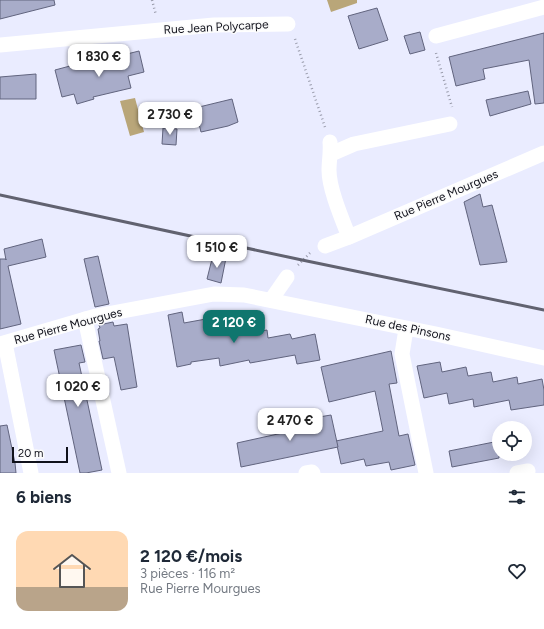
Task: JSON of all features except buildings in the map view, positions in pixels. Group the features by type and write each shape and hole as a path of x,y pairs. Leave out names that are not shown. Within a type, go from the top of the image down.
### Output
{"street":[{"path":"436,36 544,7"},
{"name":"Rue Jean Polycarpe","path":"0,45 214,25 288,24"},
{"path":"349,237 335,199 329,171 330,148 450,124"},
{"name":"Rue Pierre Mourgues","path":"324,246 349,237 544,153"},
{"path":"271,300 287,277"},
{"name":"Rue Pierre Mourgues","path":"2,344 85,320 214,294 244,295 271,300"},
{"name":"Rue des Pinsons","path":"271,300 544,358"},
{"path":"85,320 119,473"},
{"path":"406,329 402,354 426,473"},
{"path":"2,344 31,473"},
{"path":"306,473 313,473"}],"path":[{"path":"288,24 298,47 330,148"},
{"path":"436,36 434,43 437,59 455,117 450,124"},
{"path":"287,277 313,250 324,246"}],"shaded area":[{"path":"327,0 357,0 357,3 331,12"},
{"path":"135,98 144,132 130,136 120,101"}],"railway":[{"path":"0,195 544,310"}]}
